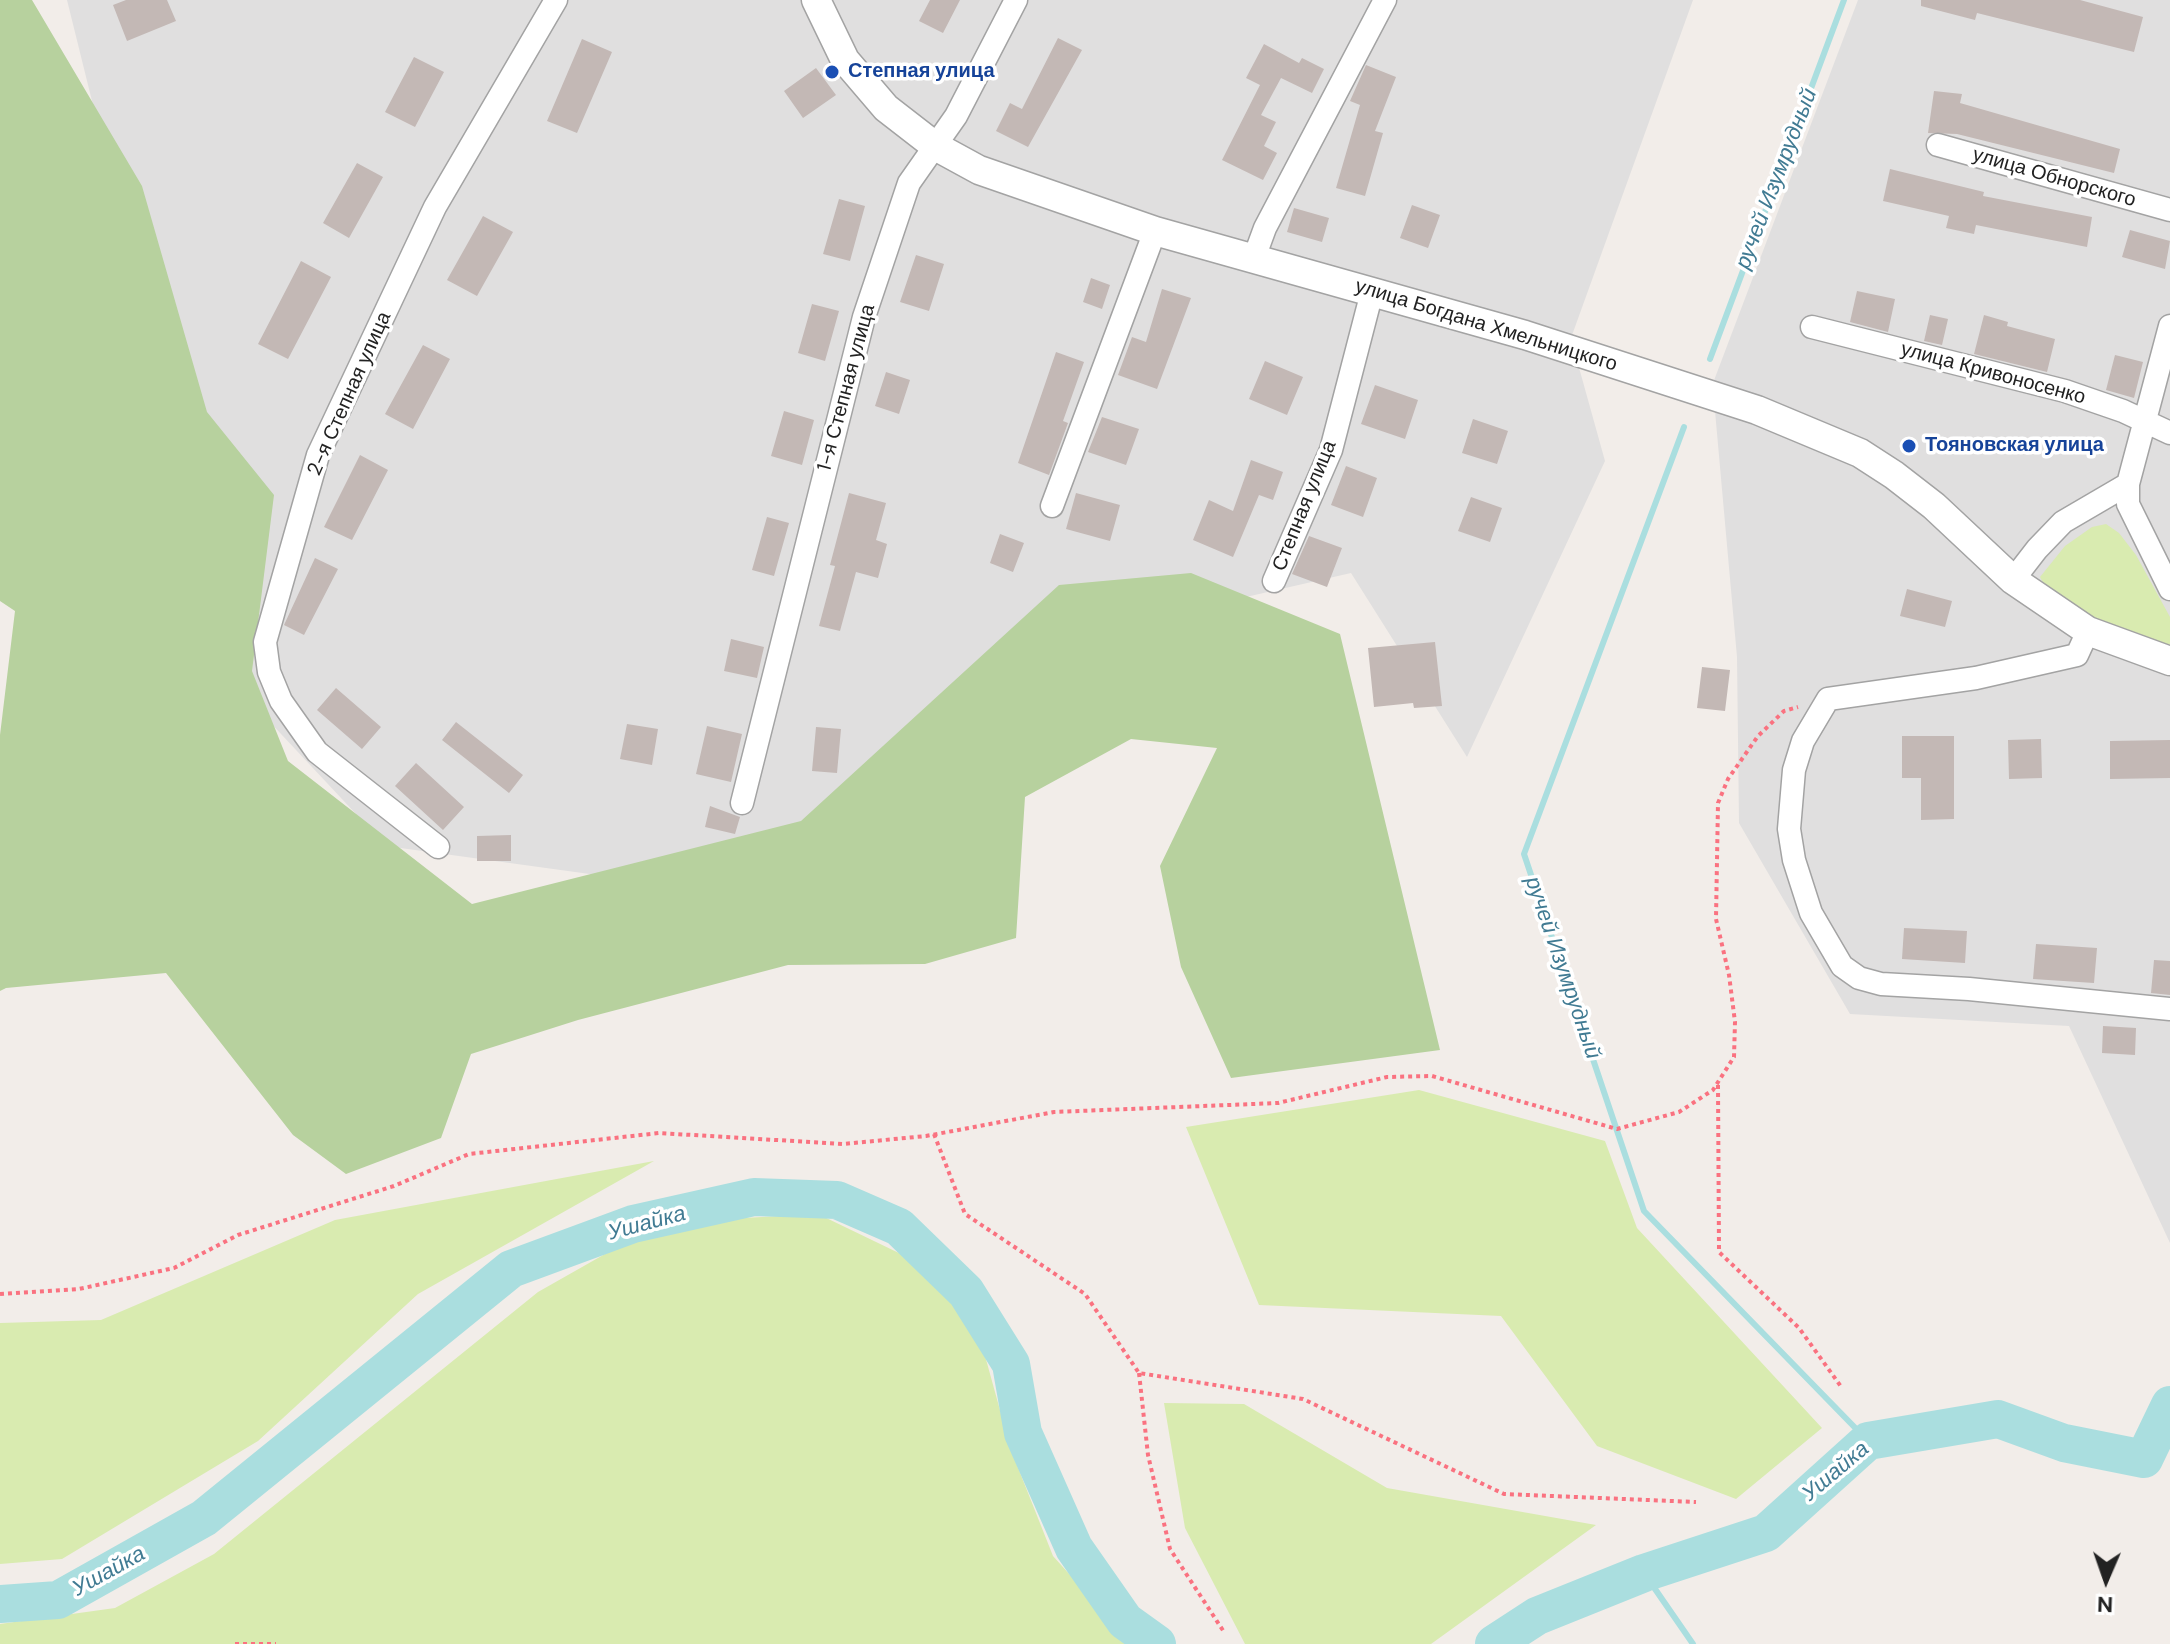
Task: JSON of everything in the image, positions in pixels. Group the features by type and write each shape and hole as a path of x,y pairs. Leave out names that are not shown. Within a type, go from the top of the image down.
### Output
{"street":[{"name":"2-я Степная улица","path":"438,847 317,752 281,701 269,672 265,642 318,455 435,207 556,0"},
{"name":"улица Богдана Хмельницкого","path":"816,0 845,60 886,108 935,146 979,170 1155,231 1525,335 1743,406 1860,453 1934,506 2013,580 2088,631 2170,661"},
{"name":"1-я Степная улица","path":"742,803 864,317 909,183 956,116 1016,0"},
{"path":"1254,258 1265,228 1385,0"},
{"name":"улица Обнорского","path":"1938,145 2170,210"},
{"path":"1052,506 1155,231"},
{"name":"Степная улица","path":"1274,581 1331,450 1372,292"},
{"path":"2170,326 2128,484 2128,504 2170,589"},
{"name":"улица Кривоносенко","path":"1812,327 2065,391 2123,411 2170,433"},
{"path":"2013,580 2063,522 2128,484"},
{"path":"2088,631 2077,655 1976,678 1828,699 1803,741 1794,770 1789,829 1794,860 1811,913 1842,966 1859,978 1881,984 1969,989 2170,1009"}],"path":[{"path":"0,1294 79,1289 174,1268 238,1235 394,1186 469,1154 659,1133 843,1144 934,1134 1054,1112 1278,1103 1387,1077 1432,1076 1617,1129 1679,1112 1713,1090 1734,1057 1735,1022 1716,919 1718,803 1728,779 1758,736 1784,711 1828,699"},
{"path":"1718,1082 1719,1252 1799,1328 1842,1388"},
{"path":"934,1134 965,1214 1085,1294 1139,1373 1148,1455 1170,1549 1224,1632"},
{"path":"1139,1373 1303,1399 1504,1494 1696,1502"},
{"path":"235,1644 276,1644"}],"shaded area":[{"path":"67,0 803,0 929,155 1578,364 1605,461 1467,757 1351,573 1106,629 757,897 386,846 237,687"},
{"path":"827,0 1693,0 1571,338 1157,221 983,160 941,137 895,100 844,41"},
{"path":"1858,0 2170,0 2170,646 2089,619 2022,570 1941,496 1713,383"},
{"path":"1715,411 1754,421 1854,465 1926,515 2005,589 2080,644 2170,672 2170,1243 2069,1026 1850,1014 1739,823 1737,657"}],"green space":[{"path":"0,0 32,0 142,186 207,412 274,495 252,671 288,761 472,904 801,821 1059,585 1191,573 1340,634 1440,1050 1231,1078 1181,967 1160,866 1217,748 1131,739 1025,797 1016,938 925,964 788,965 578,1020 471,1054 441,1138 346,1174 293,1135 166,973 0,991 0,735 15,611 0,601"},
{"path":"2106,524 2119,533 2136,555 2170,617 2170,644 2165,648 2089,619 2048,592 2040,577 2065,546 2092,527"},
{"path":"1419,1090 1605,1141 1637,1228 1822,1428 1736,1499 1597,1446 1501,1316 1259,1305 1186,1127"},
{"path":"654,1161 418,1294 258,1441 62,1559 0,1564 0,1323 101,1320 335,1220"},
{"path":"818,1214 903,1255 942,1285 979,1334 1011,1450 1053,1556 1132,1644 0,1644 0,1624 115,1608 214,1554 538,1292 635,1237 725,1219"},
{"path":"1164,1403 1244,1404 1387,1488 1596,1525 1431,1644 1245,1644 1185,1528"}],"building":[{"path":"126,0 167,0 176,21 127,41 113,5"},
{"path":"930,0 960,0 943,33 919,21"},
{"path":"1921,0 2080,0 2143,17 2134,52 1977,13 1975,20 1921,6"},
{"path":"1058,38 1082,50 1028,147 996,131 1010,103 1022,109"},
{"path":"582,39 612,52 577,133 547,121"},
{"path":"1264,44 1299,63 1302,58 1324,69 1312,93 1281,78 1261,115 1276,122 1264,146 1277,153 1263,180 1222,160 1260,85 1246,78"},
{"path":"414,57 444,72 415,127 385,112"},
{"path":"1366,65 1396,77 1375,131 1383,133 1365,196 1336,188 1360,105 1350,101"},
{"path":"816,68 836,95 803,118 784,91"},
{"path":"1934,91 1962,94 1960,103 2120,149 2114,173 1957,134 1928,133"},
{"path":"357,163 383,177 349,238 323,223"},
{"path":"1890,169 1984,192 1983,196 2092,217 2087,247 1976,225 1974,234 1946,228 1949,216 1883,201"},
{"path":"839,199 865,206 850,261 823,254"},
{"path":"1412,205 1440,215 1428,248 1400,238"},
{"path":"1294,208 1329,218 1322,242 1287,232"},
{"path":"483,216 513,232 477,296 447,280"},
{"path":"2130,230 2170,241 2165,269 2122,257"},
{"path":"916,255 944,264 929,311 900,302"},
{"path":"301,261 331,277 288,359 258,344"},
{"path":"1091,278 1110,285 1102,309 1083,302"},
{"path":"1162,289 1191,298 1157,389 1118,375 1132,337 1146,342"},
{"path":"1857,291 1895,299 1888,332 1850,322"},
{"path":"812,304 839,311 825,361 798,353"},
{"path":"1930,315 1948,319 1942,345 1924,341"},
{"path":"1984,315 2008,322 2007,326 2055,339 2047,372 1974,354"},
{"path":"423,345 450,359 413,429 385,414"},
{"path":"1056,352 1084,362 1063,421 1068,423 1049,475 1018,463"},
{"path":"2115,355 2143,362 2134,398 2106,390"},
{"path":"1265,361 1303,377 1287,415 1249,399"},
{"path":"886,372 910,380 899,414 875,406"},
{"path":"1375,385 1418,400 1405,439 1361,424"},
{"path":"784,411 814,420 802,465 771,456"},
{"path":"1102,417 1139,429 1126,465 1088,452"},
{"path":"1473,419 1508,431 1497,464 1462,453"},
{"path":"360,455 388,470 352,540 324,527"},
{"path":"1251,460 1283,472 1273,500 1259,495 1233,557 1193,540 1209,500 1233,511"},
{"path":"1346,466 1377,478 1363,517 1331,505"},
{"path":"849,493 886,503 876,540 887,544 878,578 856,572 840,631 819,626 835,566 830,565"},
{"path":"1076,493 1120,505 1110,541 1066,529"},
{"path":"1471,497 1502,508 1490,542 1458,531"},
{"path":"767,517 789,523 774,576 752,570"},
{"path":"1000,534 1024,543 1013,572 990,563"},
{"path":"1309,536 1342,548 1327,587 1292,574"},
{"path":"315,558 338,569 304,635 284,625"},
{"path":"1907,589 1952,601 1945,627 1900,616"},
{"path":"731,639 764,647 757,678 724,671"},
{"path":"1435,642 1442,706 1414,708 1413,703 1374,707 1368,648"},
{"path":"1702,667 1730,670 1725,711 1697,708"},
{"path":"336,688 381,727 362,749 317,710"},
{"path":"456,722 523,775 509,793 442,740"},
{"path":"627,724 658,729 652,765 620,759"},
{"path":"707,726 742,734 731,782 696,774"},
{"path":"816,727 841,729 837,773 812,771"},
{"path":"1902,736 1954,736 1954,819 1921,820 1921,778 1902,778"},
{"path":"2041,739 2042,778 2009,779 2008,740"},
{"path":"2170,740 2170,778 2110,779 2110,741"},
{"path":"416,763 464,807 443,830 395,786"},
{"path":"710,806 740,817 735,834 705,827"},
{"path":"511,835 511,861 477,861 477,836"},
{"path":"1904,928 1967,931 1965,963 1902,959"},
{"path":"2036,944 2097,948 2094,983 2033,979"},
{"path":"2154,960 2170,961 2170,995 2151,993"},
{"path":"2103,1026 2136,1028 2135,1055 2102,1053"}],"waterway":[{"name":"ручей Изумрудный","path":"1710,359 1844,0"},
{"name":"ручей Изумрудный","path":"1684,427 1524,854 1644,1211 1868,1441"},
{"name":"Ушайка","path":"0,1604 58,1600 204,1518 511,1269 633,1224 754,1197 837,1200 899,1227 966,1292 1011,1364 1023,1433 1074,1548 1125,1621 1157,1644"},
{"name":"Ушайка","path":"1494,1644 1537,1616 1644,1573 1766,1533 1868,1441 1998,1419 2064,1443 2144,1459 2170,1405"},
{"path":"1644,1573 1693,1644"}],"place":[{"name":"Степная улица","path":"832,72"},
{"name":"Тояновская улица","path":"1909,446"}]}
